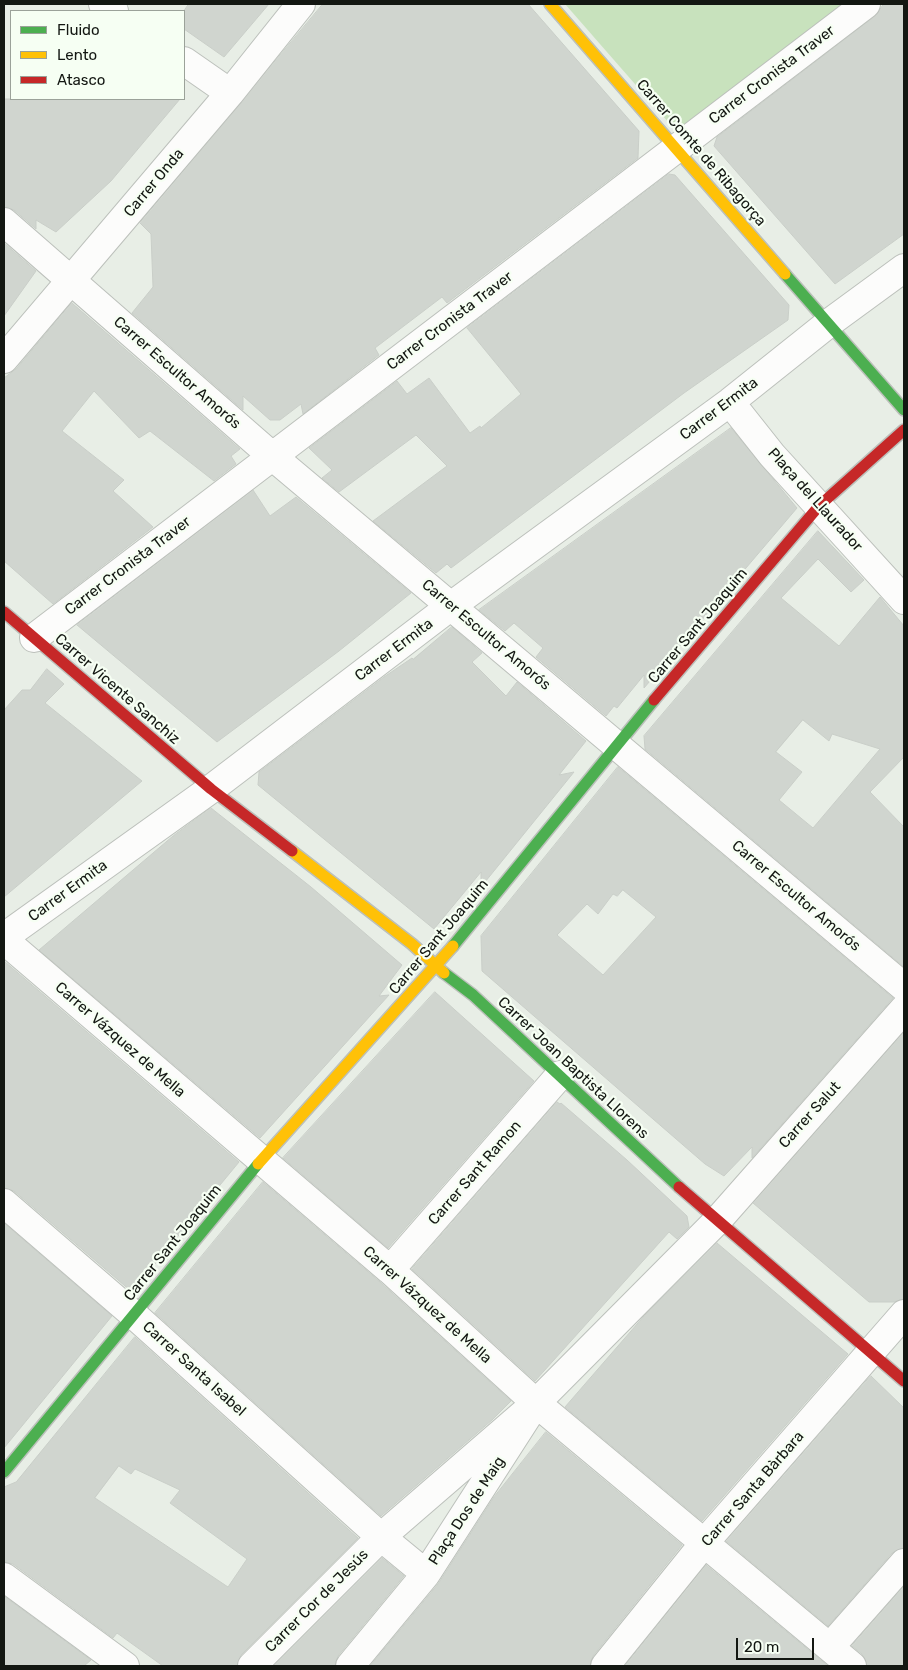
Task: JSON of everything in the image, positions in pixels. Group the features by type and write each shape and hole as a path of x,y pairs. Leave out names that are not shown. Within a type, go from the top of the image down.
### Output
{"street":[{"name":"Carrer Onda","path":"4,359 230,93 301,4"},
{"name":"Carrer Comte de Ribagorça","path":"550,4 904,410"},
{"name":"Carrer Cronista Traver","path":"34,638 866,4"},
{"path":"185,62 230,93"},
{"name":"Carrer Escultor Amorós","path":"4,222 272,456 904,987"},
{"name":"Carrer Ermita","path":"4,938 211,789 451,606 730,402 829,323 904,268"},
{"name":"Plaça del Llaurador","path":"730,402 772,455 819,506 900,586"},
{"name":"Carrer Sant Joaquim","path":"4,1472 260,1161 436,967 616,745 819,506 904,430"},
{"name":"Carrer Vicente Sanchiz","path":"4,612 211,789"},
{"name":"Carrer Joan Baptista Llorens","path":"211,789 412,944 436,967 473,995 717,1221 904,1381"},
{"name":"Carrer Vázquez de Mella","path":"4,938 260,1161 390,1270 536,1403 852,1666"},
{"name":"Carrer Salut","path":"717,1221 904,1009"},
{"name":"Carrer Sant Ramon","path":"390,1270 560,1075"},
{"name":"Carrer Santa Isabel","path":"4,1203 134,1315 381,1537"},
{"name":"Plaça Dos de Maig","path":"536,1403 426,1574 381,1537 536,1403 717,1221"},
{"name":"Carrer Santa Bàrbara","path":"605,1666 705,1542 872,1353 904,1314"},
{"name":"Carrer Cor de Jesús","path":"252,1666 381,1537"},
{"path":"830,1647 904,1563"},
{"path":"350,1666 426,1574"},
{"path":"4,1577 125,1666"}],"green space":[{"path":"565,4 864,4 676,131"}],"building":[{"path":"189,4 269,4 224,57 185,30 185,10"},
{"path":"323,4 528,4 639,131 638,158 447,303 442,297 375,348 379,355 303,414 301,404 280,420 270,420 243,396 243,410 132,313 153,287 151,234 140,223"},
{"path":"884,4 904,4 904,234 835,284 714,146 717,137 875,16"},
{"path":"4,99 179,100 111,181 56,232 36,220 36,229 14,210 4,207"},
{"path":"669,174 675,175 789,305 788,320 684,393 451,568 447,564 436,573 373,521 447,466 416,435 339,492 322,478 332,470 309,448 397,381 407,394 429,378 470,433 480,426 481,428 521,394 467,328"},
{"path":"4,243 36,271 4,316"},
{"path":"72,303 240,449 231,456 236,464 214,481 150,431 139,438 94,391 62,431 124,480 113,491 153,527 53,604 4,561 4,378 16,369"},
{"path":"731,428 797,508 644,688 644,675 617,708 614,706 606,716 536,657 543,648 514,623 505,631 479,610"},
{"path":"253,490 270,516 296,497 411,593 339,651 217,742 77,625"},
{"path":"818,531 864,580 851,592 818,559 781,598 839,646 880,597 904,626 904,757 870,792 904,827 904,967 645,749 644,736","holes":["803,720 829,741 832,734 880,749 813,828 779,800 802,772 776,752"]},
{"path":"452,627 482,653 472,662 506,696 517,682 586,741 559,775 574,772 481,887 481,872 434,929 258,785 259,772 384,677 413,659"},
{"path":"47,669 64,684 45,703 142,781 4,897 4,710 22,690 30,690"},
{"path":"618,767 893,998 752,1158 752,1147 724,1176 705,1164 482,971 481,936","holes":["623,890 656,917 603,975 557,935 587,904 598,914 613,894 617,896"]},
{"path":"211,808 311,887 402,965 379,996 389,995 260,1138 39,950 173,836"},
{"path":"4,961 239,1162 132,1292 14,1191 4,1188"},
{"path":"435,992 534,1081 388,1248 283,1158"},
{"path":"904,1032 904,1299 894,1302 869,1302 753,1203"},
{"path":"557,1102 561,1103 627,1160 687,1216 689,1227 677,1239 669,1232 535,1381 412,1269"},
{"path":"263,1182 380,1282 511,1401 492,1420 381,1516 155,1313"},
{"path":"4,1223 112,1316 4,1448"},
{"path":"717,1243 848,1354 702,1521 565,1407 644,1316"},
{"path":"135,1337 358,1538 241,1655 237,1666 163,1666 117,1633 113,1638 13,1564 4,1562 4,1487 16,1482","holes":["119,1466 131,1474 135,1469 180,1490 170,1503 247,1559 228,1587 95,1498"]},
{"path":"871,1376 904,1408 904,1548 892,1553 828,1626 726,1541"},
{"path":"546,1432 682,1545 593,1656 590,1666 370,1666 438,1584 494,1497"},
{"path":"382,1558 404,1576 338,1656 335,1666 274,1666"},
{"path":"706,1565 828,1666 625,1666"},
{"path":"904,1586 904,1666 867,1666 862,1654 852,1646"},
{"path":"4,1596 91,1660 84,1666 4,1666"}],"traffic: fast":[{"path":"785,274 904,410"},
{"path":"453,946 654,700"},
{"path":"444,973 473,995 679,1187"},
{"path":"4,1472 258,1164"}],"traffic: slow":[{"path":"550,4 785,274"},
{"path":"292,851 412,944 444,973"},
{"path":"258,1164 453,946"}],"traffic: jam":[{"path":"654,700 819,506 904,430"},
{"path":"4,612 211,789 292,851"},
{"path":"679,1187 904,1381"}]}
